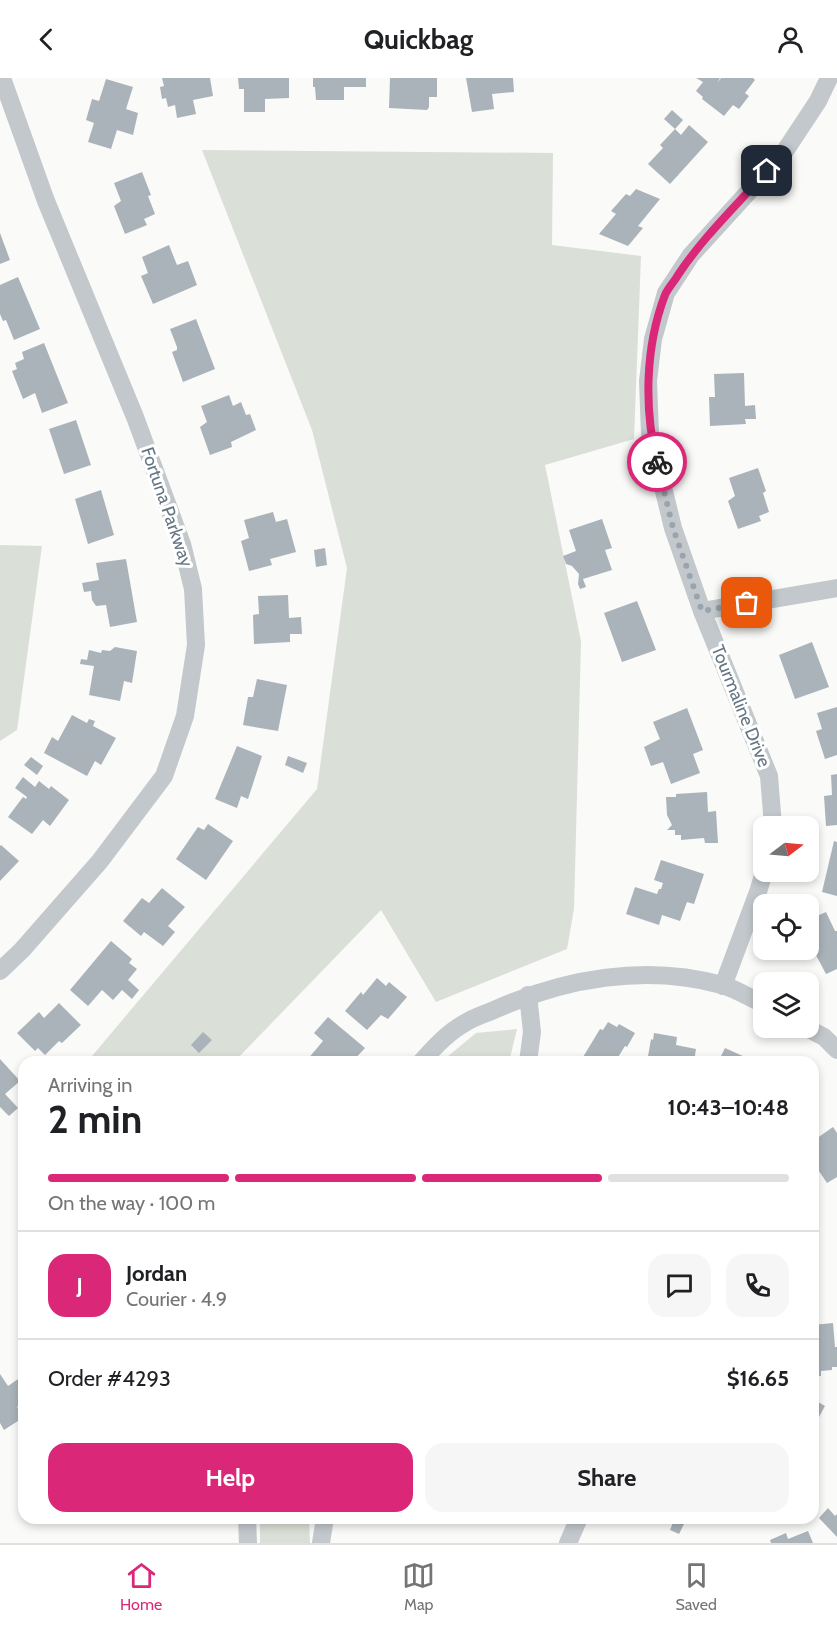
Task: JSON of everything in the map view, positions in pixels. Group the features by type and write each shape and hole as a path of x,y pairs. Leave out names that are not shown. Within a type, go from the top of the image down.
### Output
{"street":[{"name":"Fortuna Parkway","path":"0,971 22,950 100,861 164,776 185,716 196,645 194,589 182,544 135,417 46,201 2,78"},
{"name":"Tourmaline Drive","path":"772,816 769,776 702,611 673,528 650,434 648,381 653,339 666,293 691,255 783,154 818,101 829,78"},
{"path":"702,611 837,588"},
{"path":"723,986 761,882"},
{"path":"427,1056 464,1023 528,995 561,985 621,975 671,976 723,986 753,999"},
{"path":"528,995 532,1032 529,1056"},
{"path":"819,1034 837,1050"},
{"path":"247,1524 248,1543"},
{"path":"321,1543 324,1524"},
{"path":"568,1543 576,1524"}],"shaded area":[{"path":"202,150 553,153 552,245 641,256 634,439 545,465 581,641 574,909 567,949 436,1002 381,910 240,1056 92,1056 317,789 347,568 312,430"},
{"path":"0,545 42,546 17,730 0,741"},
{"path":"517,1029 510,1056 448,1056 476,1033"},
{"path":"260,1524 309,1524 310,1543 260,1543"}],"building":[{"path":"162,78 210,78 213,96 193,100 196,114 177,118 175,105 168,107 166,98 162,99 160,87 164,86"},
{"path":"238,78 289,78 289,98 265,99 265,112 244,112 244,89 239,89"},
{"path":"313,78 366,78 366,87 344,87 344,100 316,100"},
{"path":"390,78 437,78 437,97 429,97 427,110 389,108"},
{"path":"466,78 513,78 514,92 492,94 494,109 472,112"},
{"path":"696,78 720,78 717,83 721,78 753,78 755,80 745,93 749,96 739,109 733,105 724,116 702,99 703,97 696,91 703,82"},
{"path":"106,79 133,87 126,109 138,113 133,135 117,130 111,149 88,142 94,123 86,120 92,99 99,101"},
{"path":"672,110 683,120 675,129 664,119"},
{"path":"689,125 708,142 670,184 648,164 663,148 660,145 675,129 681,135"},
{"path":"142,172 155,214 144,219 147,225 125,234 114,206 121,201 114,183"},
{"path":"636,189 660,199 638,226 643,228 628,246 599,234 616,214 611,211 626,194 630,196"},
{"path":"0,233 10,260 0,264"},
{"path":"169,245 177,265 188,261 197,285 153,304 141,276 148,273 142,257"},
{"path":"18,277 40,329 14,340 6,320 3,321 0,314 0,285"},
{"path":"196,319 215,369 183,382 172,352 177,350 177,347 170,329"},
{"path":"44,343 68,403 42,413 35,393 23,399 12,371 17,369 15,363 24,359 22,352"},
{"path":"744,373 745,406 755,405 756,419 745,419 746,424 710,426 709,397 715,397 714,374"},
{"path":"229,395 233,406 241,402 246,415 250,414 256,430 231,442 232,447 210,455 200,427 207,422 201,406"},
{"path":"76,420 91,465 64,474 49,429"},
{"path":"758,468 766,491 763,493 769,512 759,516 761,521 738,529 728,501 735,496 729,478"},
{"path":"101,490 114,535 88,544 75,499"},
{"path":"273,512 276,522 287,519 296,552 270,559 272,565 249,571 241,541 249,538 244,520"},
{"path":"602,519 612,548 605,550 612,570 583,579 586,587 580,589 579,574 572,566 566,564 563,556 576,551 569,530"},
{"path":"325,548 327,565 316,567 314,550"},
{"path":"126,559 137,622 110,627 106,605 96,606 92,600 91,591 84,592 82,583 99,580 96,563"},
{"path":"288,595 289,618 301,617 302,634 290,634 290,642 254,644 253,615 259,614 258,596"},
{"path":"637,601 656,650 622,662 604,613"},
{"path":"812,642 829,687 795,699 779,655"},
{"path":"115,647 137,651 132,683 124,681 120,701 89,695 94,666 80,664 81,659 87,660 89,650 101,653 102,650 110,651"},
{"path":"257,679 287,685 278,731 243,725 248,697 253,697"},
{"path":"837,707 837,755 825,759 816,731 822,729 817,713"},
{"path":"687,708 703,750 693,754 700,773 671,784 663,762 651,766 644,747 660,739 653,722"},
{"path":"72,715 87,723 89,719 95,721 93,726 116,738 101,765 95,761 87,776 44,753 52,737 58,741"},
{"path":"237,746 262,756 248,799 241,796 237,808 215,799"},
{"path":"288,756 307,763 303,773 285,765"},
{"path":"31,757 43,766 37,775 24,765"},
{"path":"837,774 837,825 826,826 824,796 832,795 831,775"},
{"path":"23,777 35,787 39,781 49,789 51,786 69,800 50,826 43,820 32,834 8,817 23,797 26,799 27,797 15,788"},
{"path":"707,792 708,812 716,811 718,843 705,843 704,838 681,840 681,835 675,835 675,830 667,830 672,825 667,815 666,797"},
{"path":"208,824 233,841 206,880 176,859 198,827 204,830"},
{"path":"834,841 837,842 837,896 822,892"},
{"path":"0,846 19,861 0,881"},
{"path":"661,860 704,874 694,904 687,902 680,921 662,915 659,925 626,914 635,887 657,894 661,889 663,883 654,880"},
{"path":"162,888 185,907 168,926 175,932 163,946 144,932 141,936 123,921 142,898 149,903"},
{"path":"826,912 837,931 837,969 826,974 819,960 819,915"},
{"path":"111,941 132,959 129,963 137,969 128,980 139,990 132,999 122,990 113,1000 102,990 88,1006 70,990"},
{"path":"377,978 386,986 389,982 407,997 388,1019 381,1015 367,1030 345,1011"},
{"path":"59,1003 81,1025 45,1055 38,1048 35,1051 17,1033 39,1012 44,1018"},
{"path":"328,1017 365,1048 358,1056 310,1056 323,1041 314,1033"},
{"path":"608,1022 617,1027 619,1024 635,1033 619,1056 584,1056 600,1029 603,1030"},
{"path":"203,1032 212,1040 199,1053 191,1045"},
{"path":"654,1033 677,1037 676,1045 696,1049 695,1056 648,1056 651,1039 653,1040"},
{"path":"725,1048 743,1056 721,1056"},
{"path":"0,1059 18,1079 18,1083 5,1094 18,1108 9,1116 0,1107"},
{"path":"833,1127 837,1133 837,1177 827,1183 819,1171 819,1137"},
{"path":"833,1323 835,1347 837,1347 837,1367 821,1371 821,1376 819,1376 819,1324"},
{"path":"0,1374 8,1386 18,1379 18,1421 4,1430 0,1423"},
{"path":"819,1402 825,1406 819,1417"},
{"path":"828,1508 835,1516 837,1514 837,1537 819,1518"},
{"path":"672,1524 684,1524 679,1534 670,1530"},
{"path":"808,1531 813,1543 771,1543 770,1540 786,1533 788,1539"}],"way so far":[{"path":"657,462 673,528 702,611 747,603"}],"route":[{"path":"657,462 650,434 648,381 653,339 666,293 691,255 767,171"}]}
